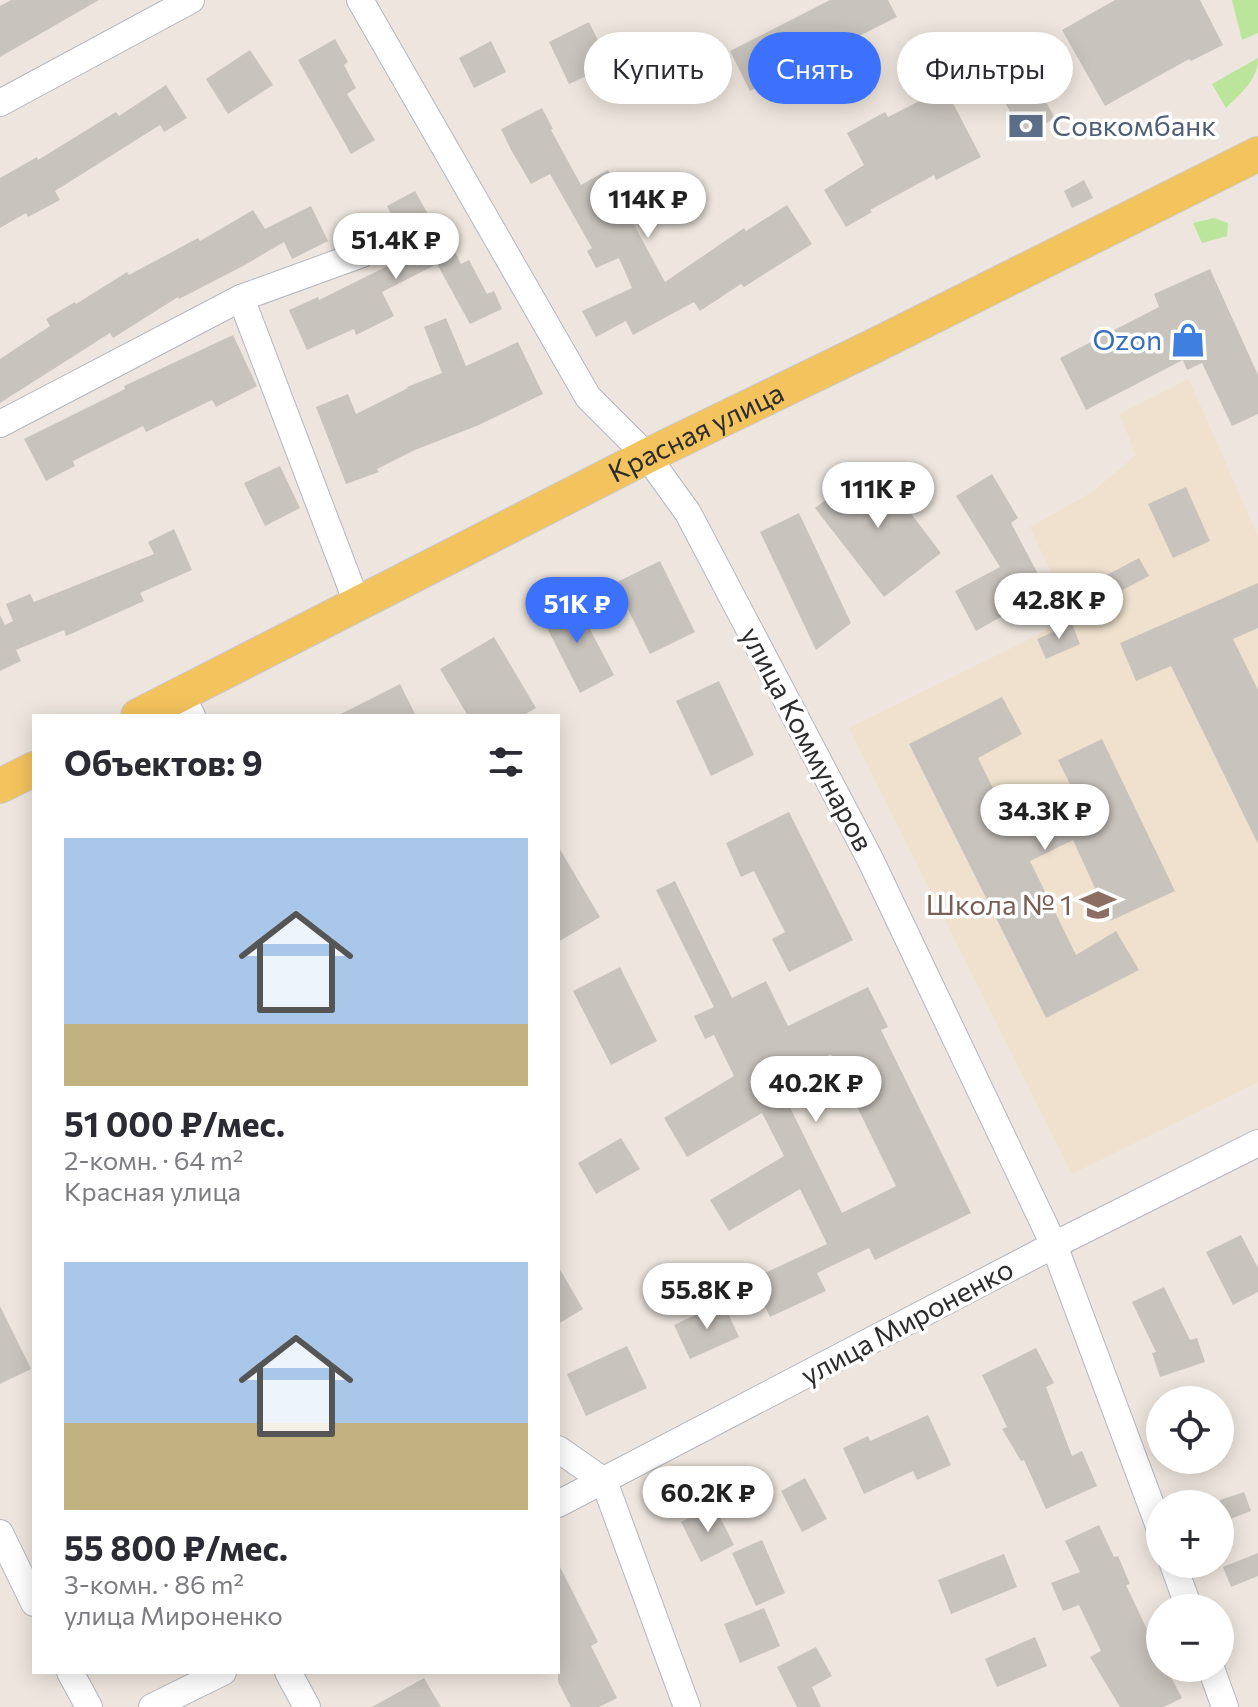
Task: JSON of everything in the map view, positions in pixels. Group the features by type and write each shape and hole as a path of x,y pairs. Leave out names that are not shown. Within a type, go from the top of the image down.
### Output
{"main road":[{"name":"Красная улица","path":"147,714 186,705 357,603 1258,154"},
{"path":"0,786 32,770"}],"street":[{"path":"0,103 191,0"},
{"name":"улица Коммунаров","path":"360,0 588,397 647,456 688,513 870,859 1054,1245 1146,1491"},
{"path":"0,424 241,298 362,254"},
{"path":"241,298 357,603"},
{"name":"улица Мироненко","path":"560,1503 1054,1245 1258,1143"},
{"path":"560,1450 604,1481 687,1707"},
{"path":"0,1533 32,1599"},
{"path":"71,1674 89,1707"},
{"path":"152,1707 219,1674"},
{"path":"289,1674 307,1707"},
{"path":"1216,1682 1225,1707"}],"shaded area":[{"name":"Школа № 1","path":"1189,379 1258,536 1258,1082 1072,1174 849,728 1072,618 1030,527 1092,492 1136,455 1119,414"}],"green space":[{"path":"1232,0 1258,0 1258,33 1242,40"},
{"path":"1258,58 1252,80 1226,108 1212,84"},
{"path":"1214,218 1228,223 1227,236 1202,243 1193,223"}],"building":[{"path":"11,0 99,0 0,57 0,6"},
{"path":"830,0 888,0 897,17 867,32 767,32"},
{"path":"1115,0 1200,0 1223,45 1191,61 1189,59 1105,106 1073,49 1073,32 1062,30"},
{"path":"589,22 594,32 584,32 584,77 569,84 549,42"},
{"path":"335,39 348,62 344,65 356,88 347,94 375,140 351,154 298,60"},
{"path":"491,41 506,72 474,88 459,58"},
{"path":"748,42 748,87 732,55 732,50"},
{"path":"250,50 273,85 228,114 206,79"},
{"path":"166,85 187,118 164,132 160,125 55,191 60,200 28,217 26,213 0,228 0,178 37,157 38,160 116,112 119,116"},
{"path":"914,104 953,104 981,157 936,180 934,175 870,210 872,212 846,227 824,190 864,165 847,133 885,112 888,117"},
{"path":"1006,104 1047,104 1055,118 1024,136"},
{"path":"542,108 581,185 608,170 665,282 744,228 746,231 787,205 812,244 700,311 694,302 633,335 626,321 596,337 582,311 632,288 619,258 596,268 587,251 592,248 550,174 531,184 511,150 501,129"},
{"path":"1084,180 1093,198 1072,208 1064,191"},
{"path":"415,191 433,223 439,220 461,264 469,260 487,294 494,291 502,309 470,324 437,264 382,292 394,316 356,335 354,329 307,350 289,310 318,297 319,300 402,259 394,243 404,238 387,206"},
{"path":"311,206 328,241 292,259 284,242 243,266 178,297 113,338 110,333 0,403 0,359 50,326 46,319 127,272 129,275 198,238 200,241 253,210 265,229"},
{"path":"1210,269 1258,375 1258,414 1232,426 1202,363 1187,370 1183,360 1086,410 1060,358 1159,307 1154,294"},
{"path":"446,318 466,366 518,342 543,394 479,425 415,450 377,469 379,472 346,484 316,407 348,394 356,414 407,387 442,373 424,327"},
{"path":"233,335 257,386 216,407 212,400 146,432 143,426 73,461 75,466 46,481 24,439 125,389 124,386"},
{"path":"873,464 941,553 884,597 815,508"},
{"path":"280,466 300,508 265,526 244,483"},
{"path":"992,474 1018,518 1011,523 1047,591 976,631 955,591 1000,567 956,496"},
{"path":"1186,487 1210,541 1173,558 1148,504"},
{"path":"799,513 851,623 816,650 760,532"},
{"path":"174,529 192,570 140,593 144,601 66,636 64,630 16,650 21,661 0,671 0,615 5,625 13,621 6,604 30,594 34,602 154,554 148,542"},
{"path":"1139,558 1149,576 1115,594 1105,576"},
{"path":"660,561 695,632 650,654 615,583"},
{"path":"1258,583 1258,628 1233,639 1258,690 1258,844 1171,666 1136,681 1120,643"},
{"path":"573,597 614,675 580,693 540,614"},
{"path":"1072,624 1080,644 1046,659 1037,639"},
{"path":"494,637 536,708 526,714 467,714 440,669"},
{"path":"719,681 754,755 711,776 676,701"},
{"path":"400,684 415,714 341,714"},
{"path":"1002,697 1022,734 978,758 1011,824 1074,792 1058,760 1102,739 1175,891 1110,921 1073,840 1030,861 1076,955 1116,931 1139,970 1046,1018 909,744"},
{"path":"789,812 853,940 789,972 772,939 785,932 754,871 741,877 726,843"},
{"path":"560,849 600,917 560,941"},
{"path":"675,881 732,998 766,981 788,1026 868,987 888,1027 881,1030 971,1213 875,1260 869,1248 817,1273 826,1291 770,1317 752,1279 827,1244 800,1189 729,1231 710,1200 784,1156 762,1113 687,1157 664,1118 734,1076 714,1035 705,1039 694,1016 714,1007 656,890","holes":["831,1054 896,1186 842,1213 777,1081"]},
{"path":"620,967 657,1041 611,1065 573,991"},
{"path":"621,1138 640,1169 596,1194 578,1163"},
{"path":"1241,1235 1258,1268 1258,1292 1233,1305 1206,1252"},
{"path":"560,1269 583,1309 560,1323"},
{"path":"1164,1287 1190,1340 1197,1338 1205,1362 1160,1377 1152,1353 1156,1352 1132,1302"},
{"path":"723,1302 739,1337 690,1359 674,1325"},
{"path":"0,1306 31,1369 0,1384"},
{"path":"627,1346 647,1388 586,1416 567,1374"},
{"path":"1036,1348 1054,1383 1046,1387 1072,1456 1082,1451 1097,1486 1046,1509 1024,1460 1021,1461 1002,1429 1007,1427 982,1375"},
{"path":"928,1415 951,1465 917,1480 913,1471 864,1494 843,1448 868,1436 870,1441"},
{"path":"805,1478 827,1519 802,1532 781,1491"},
{"path":"1244,1492 1251,1511 1234,1518 1234,1495"},
{"path":"714,1505 734,1545 701,1562 681,1522"},
{"path":"1099,1525 1114,1557 1118,1556 1130,1584 1126,1585 1146,1627 1146,1682 1173,1682 1182,1698 1164,1707 1120,1707 1090,1657 1101,1651 1079,1605 1063,1611 1051,1583 1080,1572 1065,1541"},
{"path":"762,1540 785,1593 756,1606 732,1553"},
{"path":"1258,1553 1258,1576 1231,1587 1227,1578 1234,1578 1234,1563"},
{"path":"1004,1554 1017,1587 951,1614 938,1580"},
{"path":"560,1567 598,1642 591,1646 617,1698 599,1707 571,1707 558,1682"},
{"path":"764,1608 780,1646 740,1663 724,1624"},
{"path":"1035,1637 1047,1666 997,1687 985,1659"},
{"path":"816,1647 832,1676 812,1687 821,1707 797,1707 777,1667"},
{"path":"424,1678 441,1707 372,1707"}],"place":[{"name":"Совкомбанк","path":"1026,126"},
{"name":"Ozon","path":"1188,340"},
{"name":"Школа № 1","path":"1098,905"}]}
